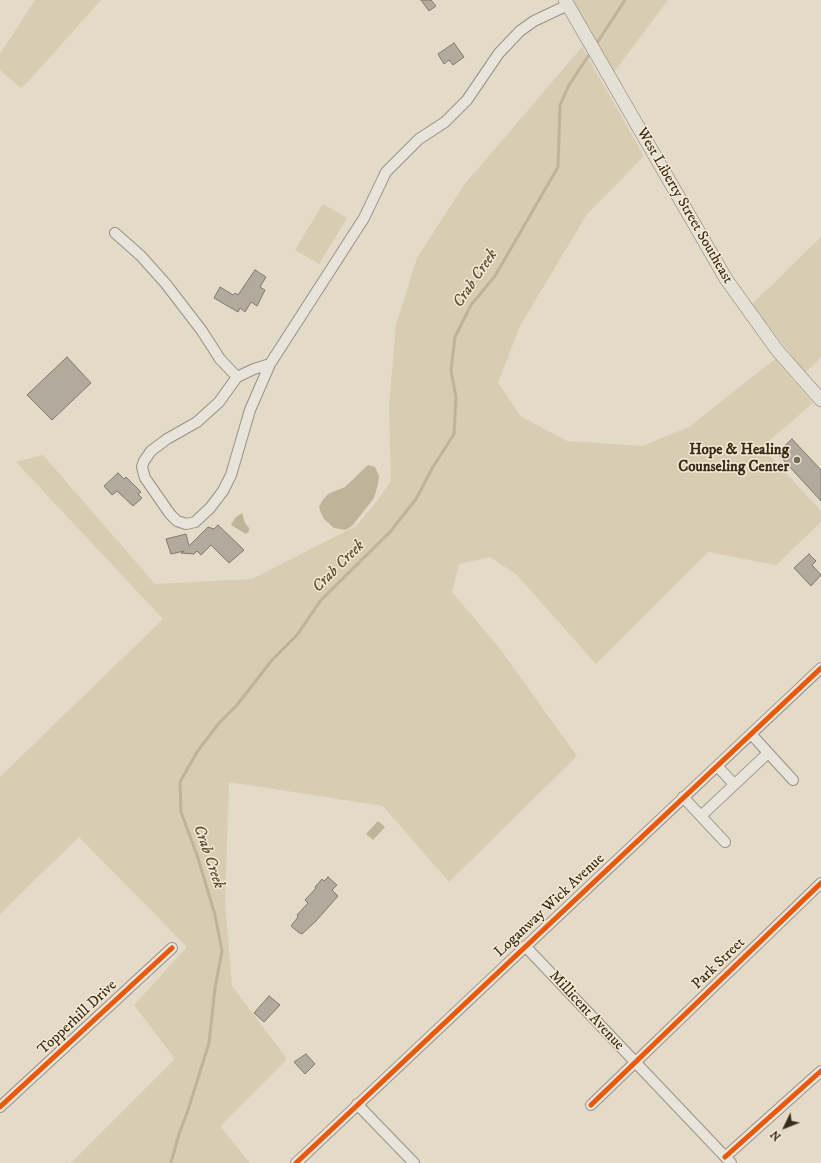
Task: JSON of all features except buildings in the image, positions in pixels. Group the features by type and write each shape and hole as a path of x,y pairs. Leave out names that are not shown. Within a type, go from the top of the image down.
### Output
{"main road":[{"name":"West Liberty Street Southeast","path":"567,2 726,279 777,350 821,400"}],"street":[{"path":"270,364 254,369 237,377 219,402 197,422 167,439 151,451 144,461 142,467 145,478 177,522 183,524 195,522 210,508 223,491 232,475 250,410 270,364 304,315 364,218 386,172 419,139 445,122 467,100 500,53 520,32 534,21 567,2"},
{"path":"115,233 141,256 166,284 202,330 220,359 237,377"},
{"name":"Loganway Wick Avenue","path":"296,1163 821,668"},
{"path":"751,734 793,780"},
{"path":"701,816 768,753"},
{"path":"717,766 734,784"},
{"path":"683,797 726,842"},
{"name":"Park Street","path":"591,1105 821,883"},
{"name":"Millicent Avenue","path":"525,946 728,1160"},
{"name":"Topperhill Drive","path":"0,1107 172,948"},
{"path":"728,1160 821,1071"},
{"path":"358,1104 414,1163"}],"shaded area":[{"path":"35,0 101,0 21,88 0,70 0,54"},
{"path":"573,0 668,0 614,72"},
{"path":"582,47 644,156 587,214 520,326 498,383 520,416 567,441 642,446 689,427 775,359 813,403 762,447 821,511 821,522 776,565 708,552 596,664 517,575 490,557 459,564 452,592 500,649 577,756 449,882 383,806 229,782 225,900 232,986 287,1059 220,1126 250,1163 71,1163 175,1059 134,1005 187,947 79,837 0,914 0,777 163,619 16,462 43,455 155,584 252,579 356,526 375,504 391,481 389,407 396,325 417,258 464,185"},
{"path":"323,204 347,218 319,264 295,250"},
{"path":"821,237 821,357 805,373 752,304"},
{"path":"368,465 375,467 379,476 374,498 352,526 345,530 334,528 324,519 321,513 319,507 322,501 328,494 345,487"},
{"path":"242,513 245,523 249,528 249,531 246,534 231,525 235,518"},
{"path":"378,821 385,827 373,840 366,834"}],"waterway":[{"name":"Crab Creek","path":"595,46 625,0"},
{"name":"Crab Creek","path":"171,1163 209,1043 215,988 222,951 215,915 197,855 181,812 180,782 197,752 219,723 237,705 272,660 297,635 321,600 390,532 416,499 433,467 454,434 456,397 451,370 455,337 471,305 495,276 558,167 560,105 569,85 591,52"}],"cycle path":[{"path":"296,1163 821,668"},
{"path":"591,1105 821,883"},
{"path":"0,1107 172,948"},
{"path":"725,1157 821,1071"}],"place":[{"name":"Hope & Healing Counseling Center","path":"797,460"}]}
